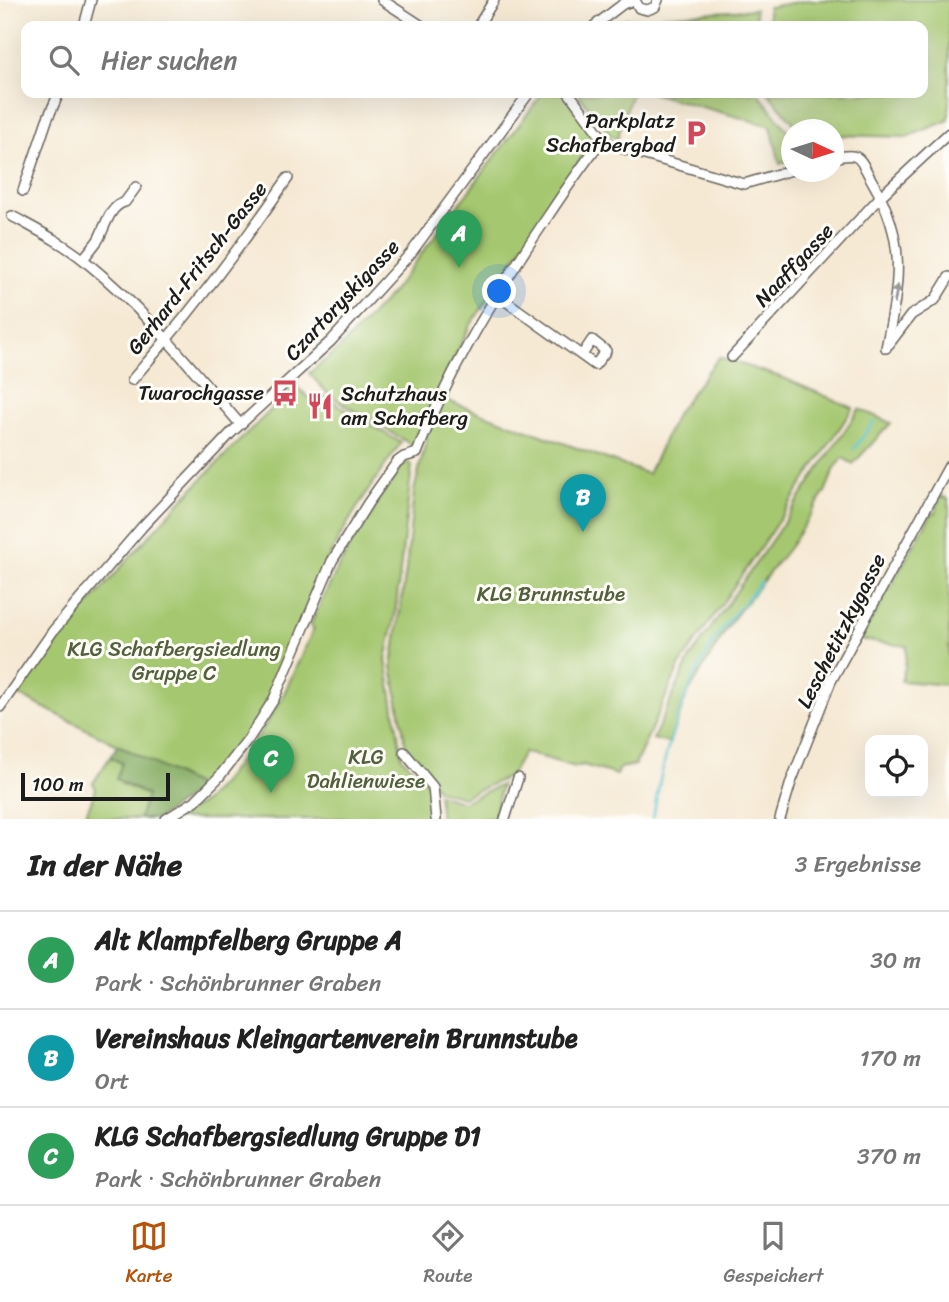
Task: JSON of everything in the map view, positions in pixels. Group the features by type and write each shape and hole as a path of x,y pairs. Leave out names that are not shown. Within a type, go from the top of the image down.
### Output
{"street":[{"path":"85,21 91,0"},
{"path":"382,0 414,21"},
{"path":"396,9 402,0"},
{"path":"481,21 494,0"},
{"path":"599,21 618,3 635,0 639,8 647,10 654,7 657,0"},
{"path":"23,191 57,98"},
{"name":"Czartoryskigasse","path":"0,707 53,631 202,462 331,341 380,289 434,223 524,98"},
{"path":"573,98 603,139 614,146 744,184 781,173"},
{"name":"Naaffgasse","path":"732,357 881,197 949,133"},
{"path":"166,819 195,800 222,775 248,740 274,699 332,561 397,463 404,457 417,453 456,365 496,294 578,170 603,139"},
{"path":"844,156 854,155 881,197 897,240 898,280 886,348 911,315 935,300 949,277"},
{"name":"Gerhard-Fritsch-Gasse","path":"132,380 167,340 288,178"},
{"path":"83,260 119,204 125,202 136,187"},
{"path":"12,216 83,260 135,306 240,424"},
{"path":"496,294 582,355"},
{"name":"Leschetitzkygasse","path":"780,819 791,782 831,681 949,466"},
{"path":"404,752 433,787 436,819"},
{"path":"505,819 518,778"}],"green space":[{"path":"809,0 949,0 949,120 907,137 844,135 844,119 790,119 772,98 928,98 928,21 768,21 768,7"},
{"path":"755,9 756,21 658,21 662,16"},
{"path":"627,18 650,21 620,21"},
{"path":"539,98 566,98 589,127 593,141 470,326 412,445 329,395 309,373 339,349 391,294"},
{"path":"581,98 630,98 617,139"},
{"path":"669,98 762,98 781,122 780,164 771,126"},
{"name":"KLG Brunnstube","path":"719,357 786,379 853,408 680,665 635,765 620,768 617,775 583,765 575,767 524,752 510,776 463,797 438,790 406,748 392,666 414,491 429,428 443,399 648,474 678,411"},
{"name":"KLG Schafbergsiedlung Gruppe C","path":"296,386 315,403 322,395 401,443 338,540 313,589 265,706 240,744 212,777 202,788 19,695 56,643 145,540"},
{"path":"859,409 891,423 853,464 843,458 835,468 825,492 791,545 730,623 687,695 669,743 653,739 690,658"},
{"name":"KLG Dahlienwiese","path":"404,464 412,465 395,616 386,660 402,758 431,787 432,819 177,819 205,801 260,733 282,698 314,628 310,626 341,562 377,502"},
{"path":"941,496 948,499 949,509 949,685 901,681 907,646 860,640 932,513 935,513"},
{"path":"118,745 202,788 157,819 139,819 147,795 116,779 122,763 110,757"},
{"path":"110,757 123,763 122,784 147,795 139,819 84,819 96,789 93,783"},
{"path":"501,785 494,819 441,819 438,794 463,802"}],"waterway":[{"path":"854,449 874,421"},
{"path":"653,819 669,744 686,696 723,628 761,582"}],"place":[{"name":"Parkplatz Schafbergbad","path":"696,133"},
{"name":"Alt Klampfelberg Gruppe A","path":"459,268"},
{"name":"Twarochgasse","path":"285,393"},
{"name":"Schutzhaus am Schafberg","path":"320,406"},
{"name":"Vereinshaus Kleingartenverein Brunnstube","path":"583,532"},
{"name":"KLG Schafbergsiedlung Gruppe D1","path":"271,793"}]}
